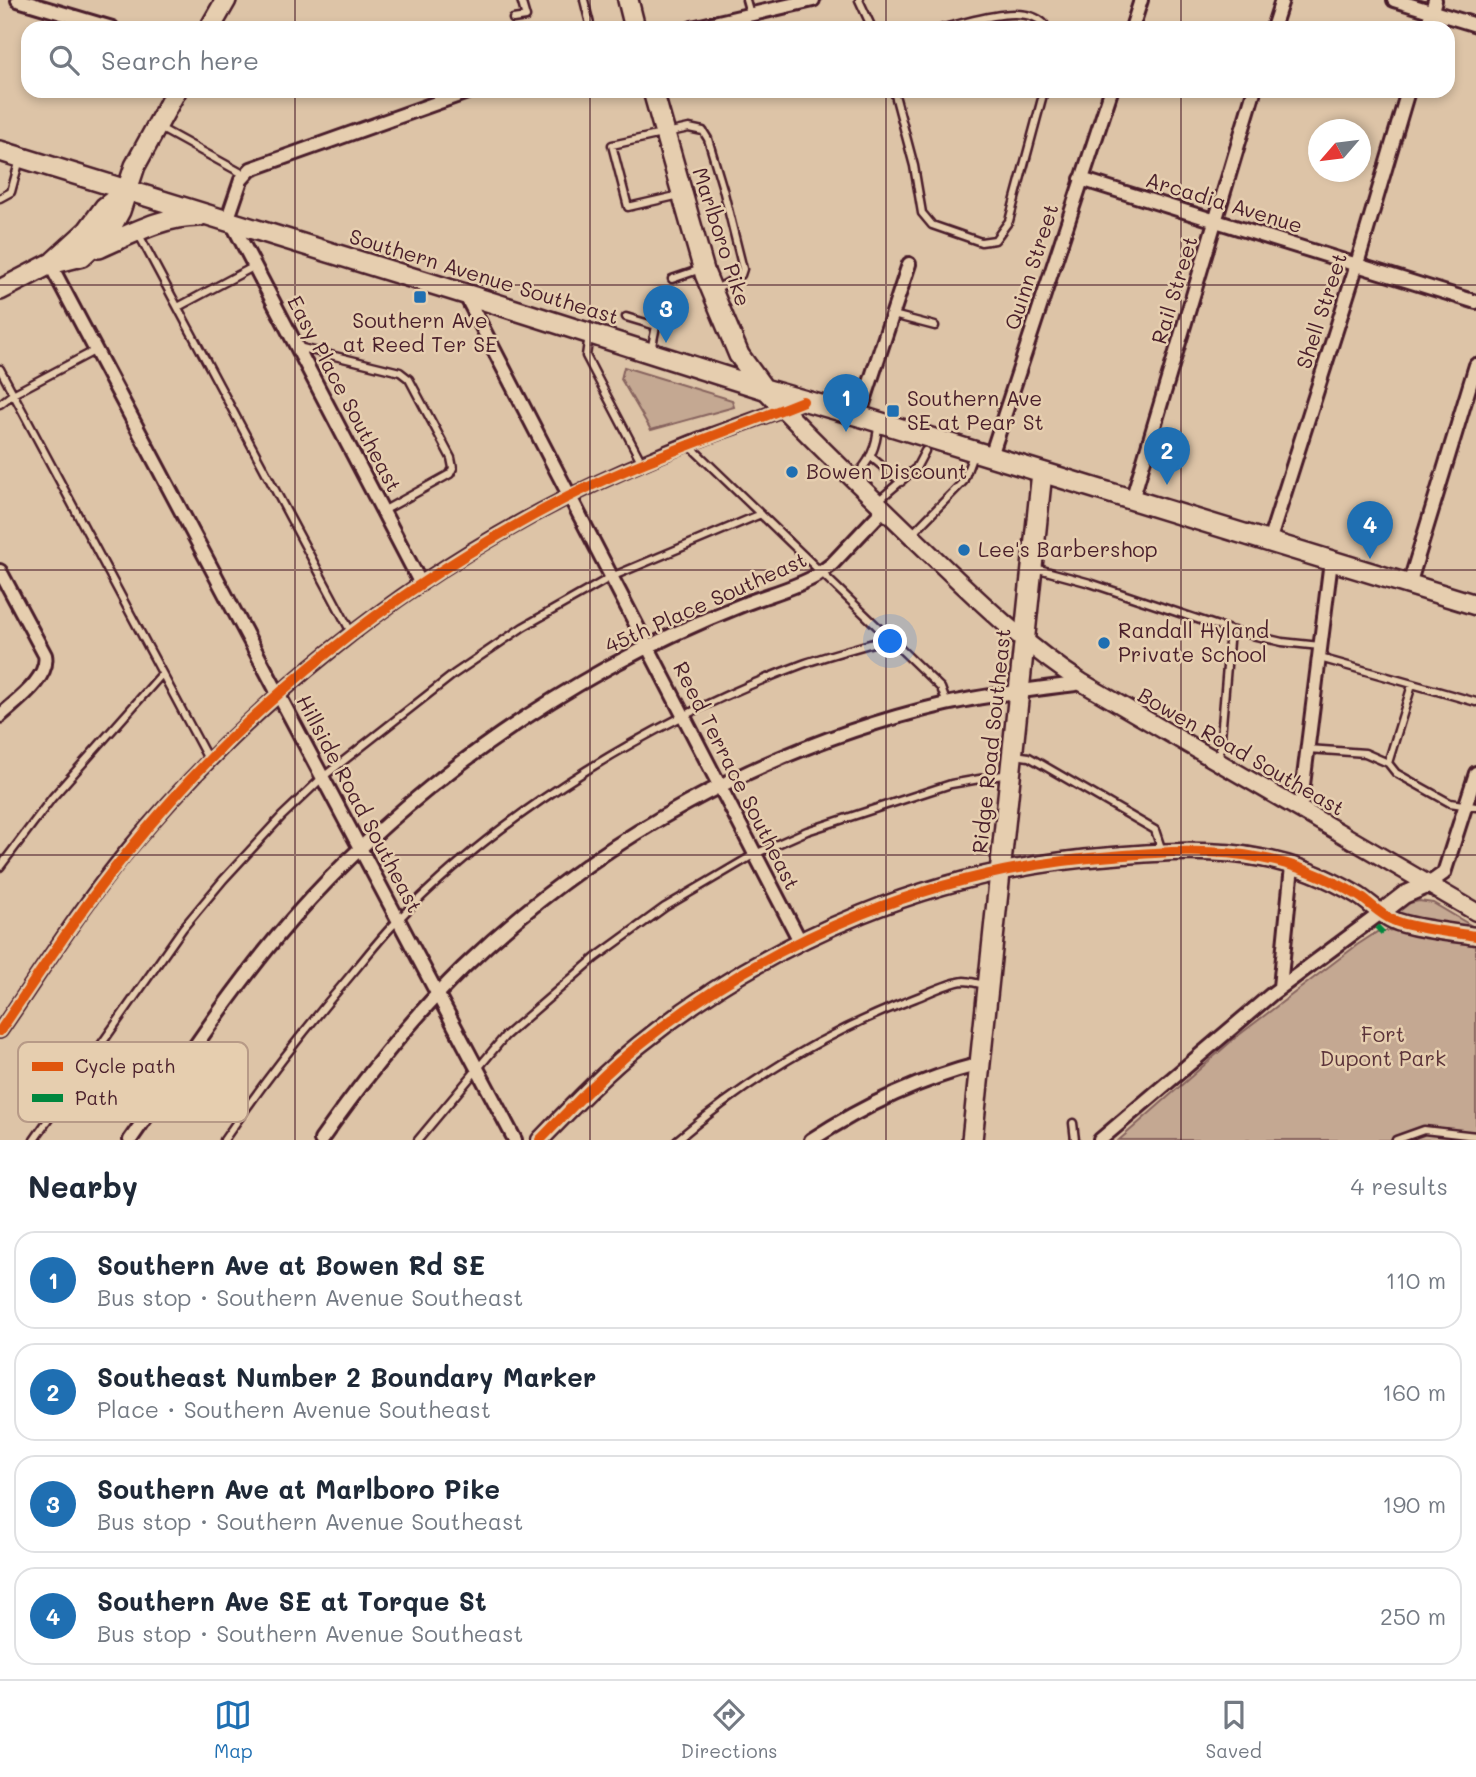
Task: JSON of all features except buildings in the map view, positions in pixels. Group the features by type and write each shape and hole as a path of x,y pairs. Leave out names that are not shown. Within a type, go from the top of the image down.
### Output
{"main road":[{"path":"214,21 226,0"},
{"path":"628,0 633,21"},
{"path":"82,256 109,231 120,211 135,166 172,98"},
{"name":"Marlboro Pike","path":"655,98 703,268 739,355 764,389"},
{"name":"Southern Avenue Southeast","path":"0,151 803,401 868,418 1476,605"},
{"path":"50,264 88,230 105,207 125,191"},
{"path":"0,290 50,264 82,256 162,221 183,216 223,220"},
{"name":"Ridge Road Southeast","path":"972,1140 1042,472"}],"street":[{"path":"18,0 88,21"},
{"path":"721,21 813,0"},
{"path":"1134,21 1141,0"},
{"path":"1275,21 1282,0"},
{"path":"1394,0 1433,6 1476,25"},
{"path":"223,220 241,180 251,169 262,163 450,98"},
{"name":"Quinn Street","path":"983,454 1109,98"},
{"name":"Rail Street","path":"1132,500 1252,98"},
{"name":"Shell Street","path":"1269,541 1357,264 1406,98"},
{"name":"Arcadia Avenue","path":"1081,179 1476,302"},
{"name":"Easy Place Southeast","path":"223,220 255,266 421,584"},
{"name":"Hillside Road Southeast","path":"50,264 515,1140"},
{"path":"868,418 892,315 909,264"},
{"name":"Reed Terrace Southeast","path":"465,294 800,940"},
{"path":"1409,585 1476,365"},
{"name":"Bowen Road Southeast","path":"764,389 852,478 1025,642 1083,683 1476,912"},
{"path":"0,1031 112,871 160,813 209,761 279,695 352,634 421,584 509,529 569,496 688,443 803,401"},
{"name":"45th Place Southeast","path":"201,1042 269,947 310,901 361,849 421,795 498,736 566,692 647,647 711,617 804,582 822,572 881,505"},
{"path":"1300,809 1331,561"},
{"path":"0,571 45,656 46,664 41,677 0,716"},
{"path":"321,1140 374,1068 438,995 504,930 572,877 645,828 720,786 820,743 863,728 947,704 1083,683"},
{"path":"1100,1140 1280,988 1404,895 1427,885 1444,873 1471,805 1476,773"},
{"path":"540,1140 597,1082 663,1026 731,979 800,940 889,903 1000,872 1064,860 1163,853 1250,856 1292,866 1357,895 1392,920 1476,936"},
{"path":"1280,988 1292,866"},
{"path":"811,1140 889,1097 934,1078 980,1064"},
{"name":"45th Place Southeast","path":"130,1140 143,1122"}],"lane":[{"path":"513,19 526,17 521,0"},
{"path":"584,0 589,21"},
{"path":"747,0 750,14"},
{"path":"859,0 869,21"},
{"path":"973,21 1007,13 1021,13 1042,21"},
{"path":"896,98 914,166 922,213 932,225 981,242 995,240 1009,221 1042,98"},
{"path":"156,127 245,175"},
{"path":"681,195 628,207 612,145 696,128 704,131 743,269 741,275 712,291"},
{"path":"0,198 11,192 21,158"},
{"path":"137,231 352,634"},
{"path":"178,307 255,266"},
{"path":"672,279 703,268"},
{"path":"892,315 935,326"},
{"path":"626,317 656,326 650,353"},
{"path":"589,333 586,356 642,463"},
{"path":"297,347 400,372 409,379 452,458 453,468 450,474 383,511"},
{"path":"0,404 13,394 96,350"},
{"path":"0,369 209,761"},
{"path":"852,478 866,466 877,441 868,418"},
{"path":"688,443 941,688 947,704"},
{"path":"881,505 916,468 925,451"},
{"path":"911,535 963,482 983,454"},
{"path":"870,456 901,482"},
{"path":"103,1042 183,928 257,843 323,777 454,674 523,627 611,576 761,514"},
{"path":"1033,568 1090,583 1230,631 1320,652 1412,684 1476,702"},
{"path":"1219,762 1230,631"},
{"path":"248,1106 299,1035 398,920 473,851 524,811 596,765 726,695 804,663 890,638"},
{"path":"0,867 52,798 162,674"},
{"path":"1388,763 1412,684"},
{"path":"1308,749 1365,754 1388,763 1396,773 1450,803 1471,805"},
{"path":"418,1140 505,1035 595,958 665,907 755,854 807,831 1029,757 1155,830 1163,853"},
{"path":"677,1140 695,1124 814,1043 867,1017 964,981 988,986"},
{"path":"34,1140 47,1122"},
{"path":"224,1140 237,1122"},
{"path":"1073,1123 1075,1140"},
{"path":"1396,1140 1423,1130 1476,1136"}],"green space":[{"path":"624,367 732,400 734,407 651,430 621,379"},
{"path":"1410,903 1433,903 1472,926 1472,929 1398,916 1397,913"},
{"name":"Fort Dupont Park","path":"1393,930 1427,938 1476,943 1476,1140 1119,1140 1235,1038 1357,945 1377,932"}],"marked path":[{"path":"1378,932 1382,928"}],"cycle path":[{"path":"0,1031 93,897 172,799 222,748 328,652 444,569 505,531 568,497 655,458 803,401"},
{"path":"540,1140 600,1079 639,1045 691,1006 746,971 802,940 861,914 922,892 985,875 1048,863 1131,855 1187,852 1243,855 1286,864 1336,883 1400,923 1476,936"}],"place":[{"name":"Southern Ave at Reed Ter SE","path":"420,297"},
{"name":"Southern Ave at Marlboro Pike","path":"666,343"},
{"name":"Southern Ave SE at Pear St","path":"893,411"},
{"name":"Southern Ave at Bowen Rd SE","path":"846,432"},
{"name":"Bowen Discount","path":"792,472"},
{"name":"Southeast Number 2 Boundary Marker","path":"1167,485"},
{"name":"Lee's Barbershop","path":"964,550"},
{"name":"Southern Ave SE at Torque St","path":"1370,559"},
{"name":"Randall Hyland Private School","path":"1104,643"}]}
